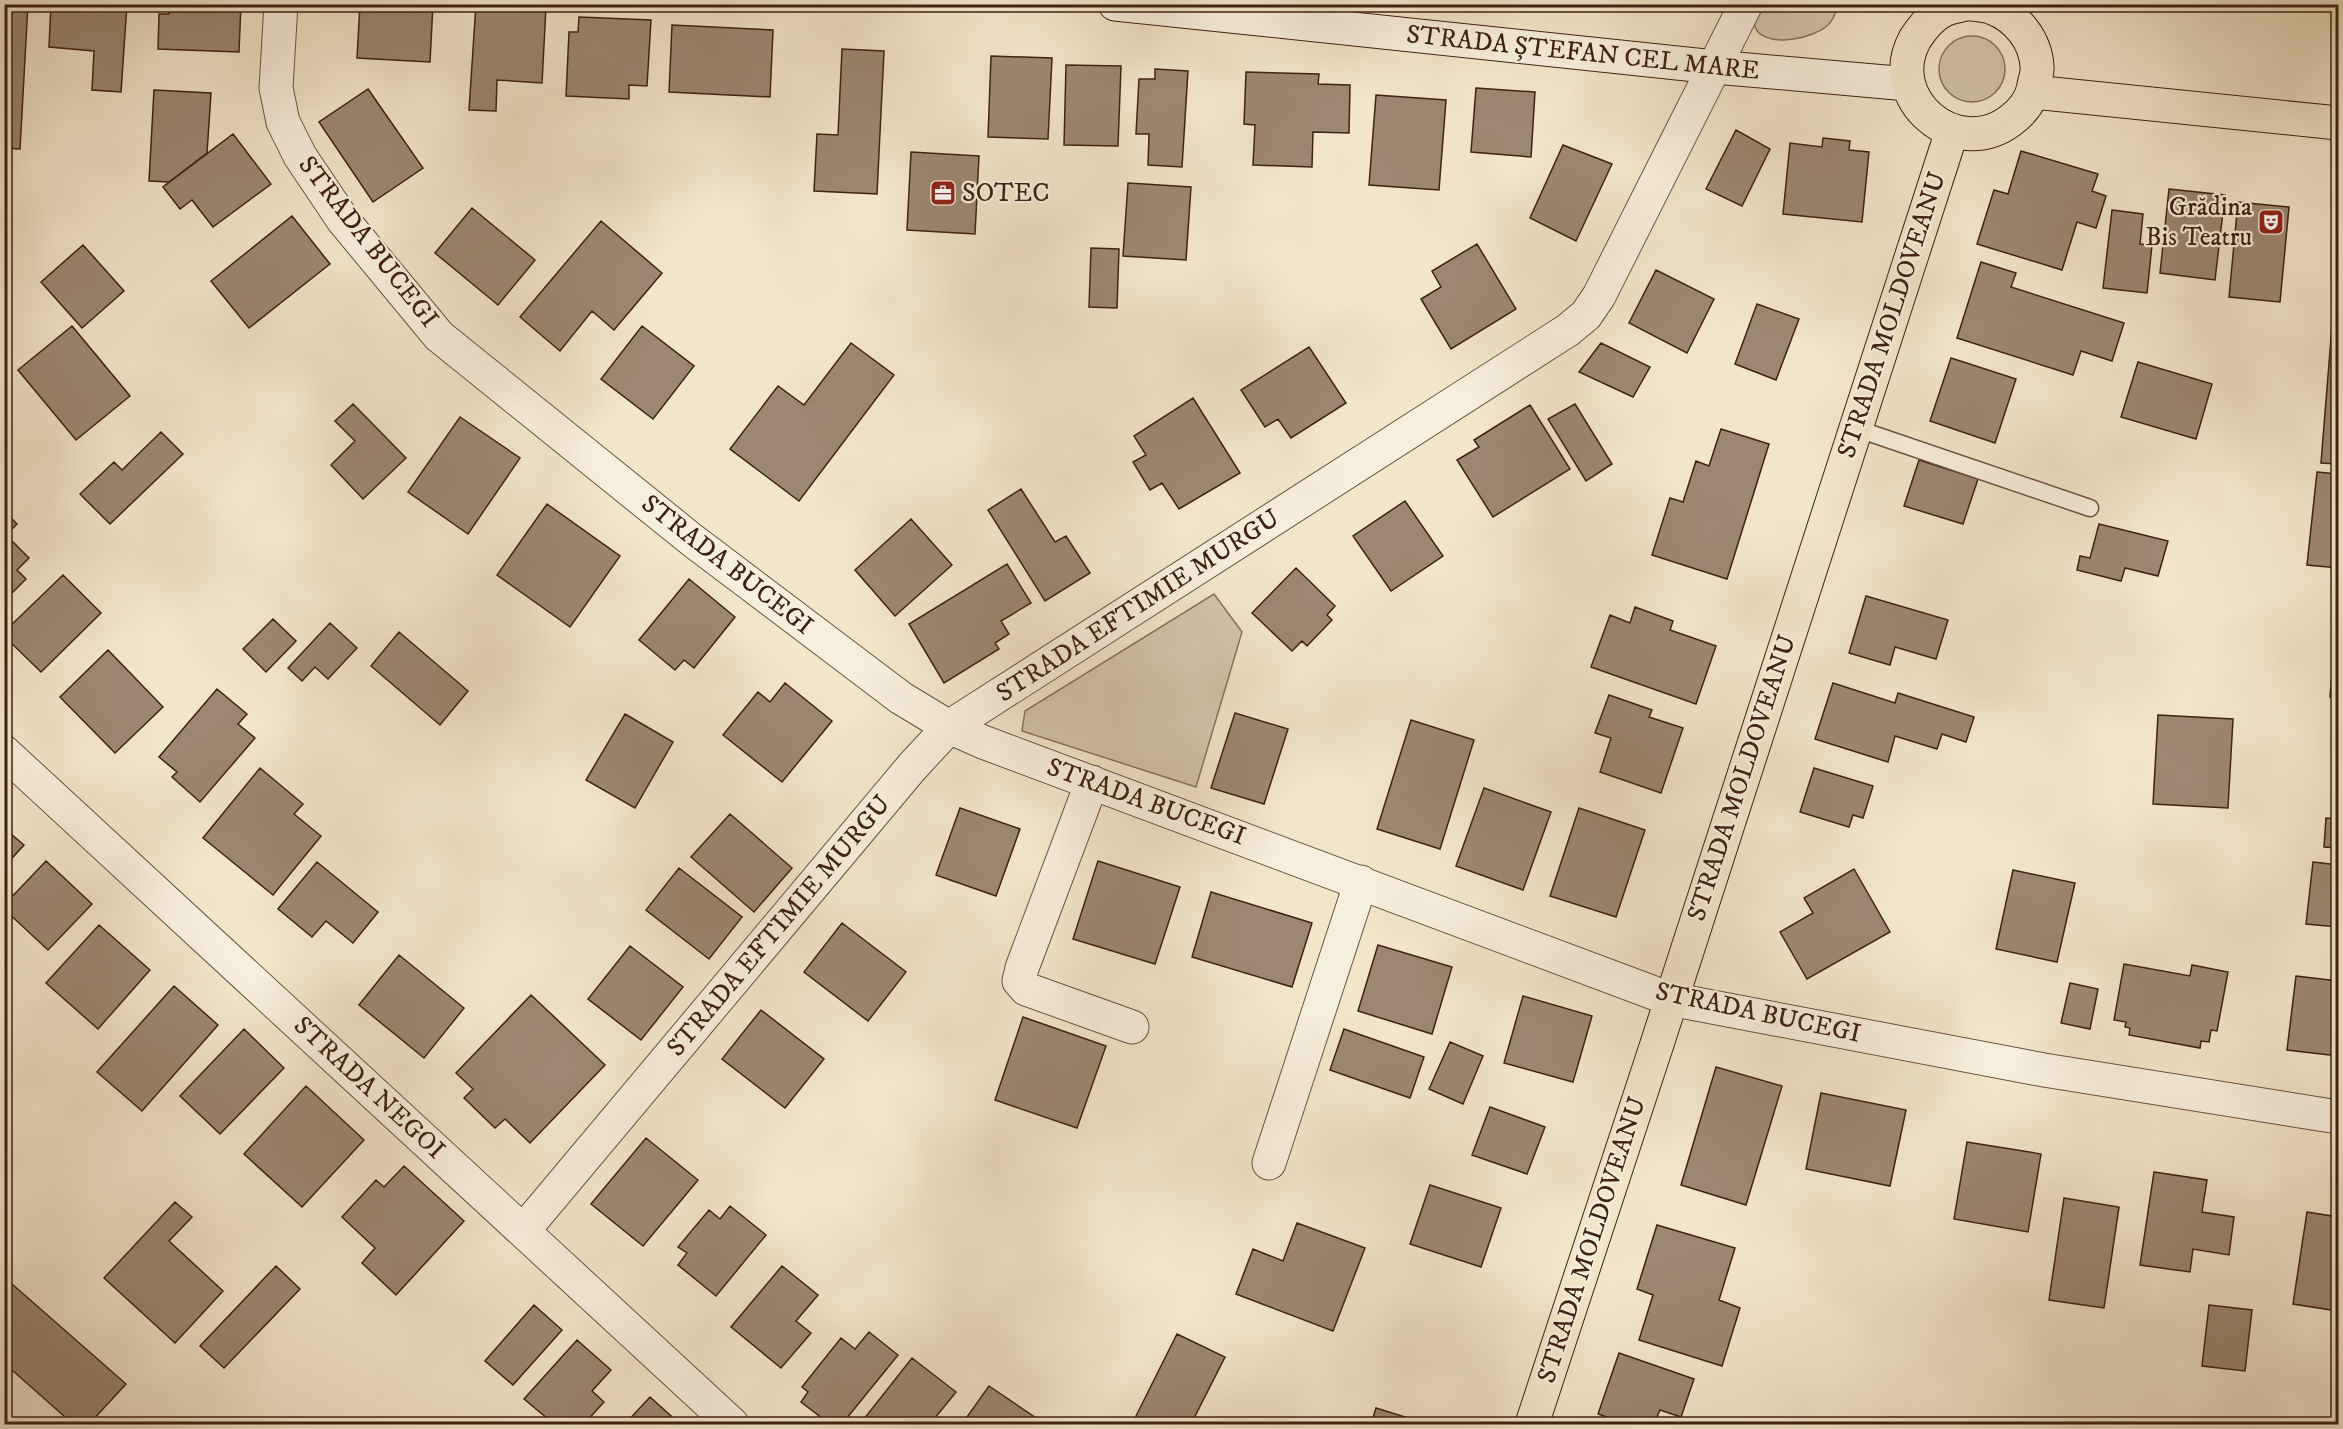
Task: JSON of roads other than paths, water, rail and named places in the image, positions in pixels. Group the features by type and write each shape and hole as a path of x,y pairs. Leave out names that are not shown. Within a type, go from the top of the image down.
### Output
{"main road":[{"path":"1966,4 1943,11 1923,26 1910,49 1907,67 1908,84 1914,98 1929,118 1952,131 1977,134 2002,127 2021,113 2033,92 2037,67 2030,40 2015,20 1992,7 1971,4"},
{"path":"2033,92 2338,123"},
{"name":"STRADA MOLDOVEANU","path":"1532,1425 1952,131"}],"street":[{"name":"STRADA BUCEGI","path":"281,4 276,88 283,122 300,156 343,220 439,336 692,540 901,698 949,727 983,742 1671,999 2044,1070 2338,1117"},
{"name":"STRADA ȘTEFAN CEL MARE","path":"1115,4 1715,67 1908,84"},
{"name":"STRADA EFTIMIE MURGU","path":"524,1230 912,767 949,727 1569,330 1586,315 1599,296 1746,4"},
{"name":"STRADA NEGOI","path":"4,752 524,1230 732,1425"},
{"path":"1092,782 1019,981 1026,989 1132,1027"},
{"path":"1269,1163 1361,882"}],"lane":[{"path":"1855,428 2090,508"}],"place":[{"name":"SOTEC","path":"943,193"},
{"name":"Grădina Bis Teatru","path":"2271,222"}]}
